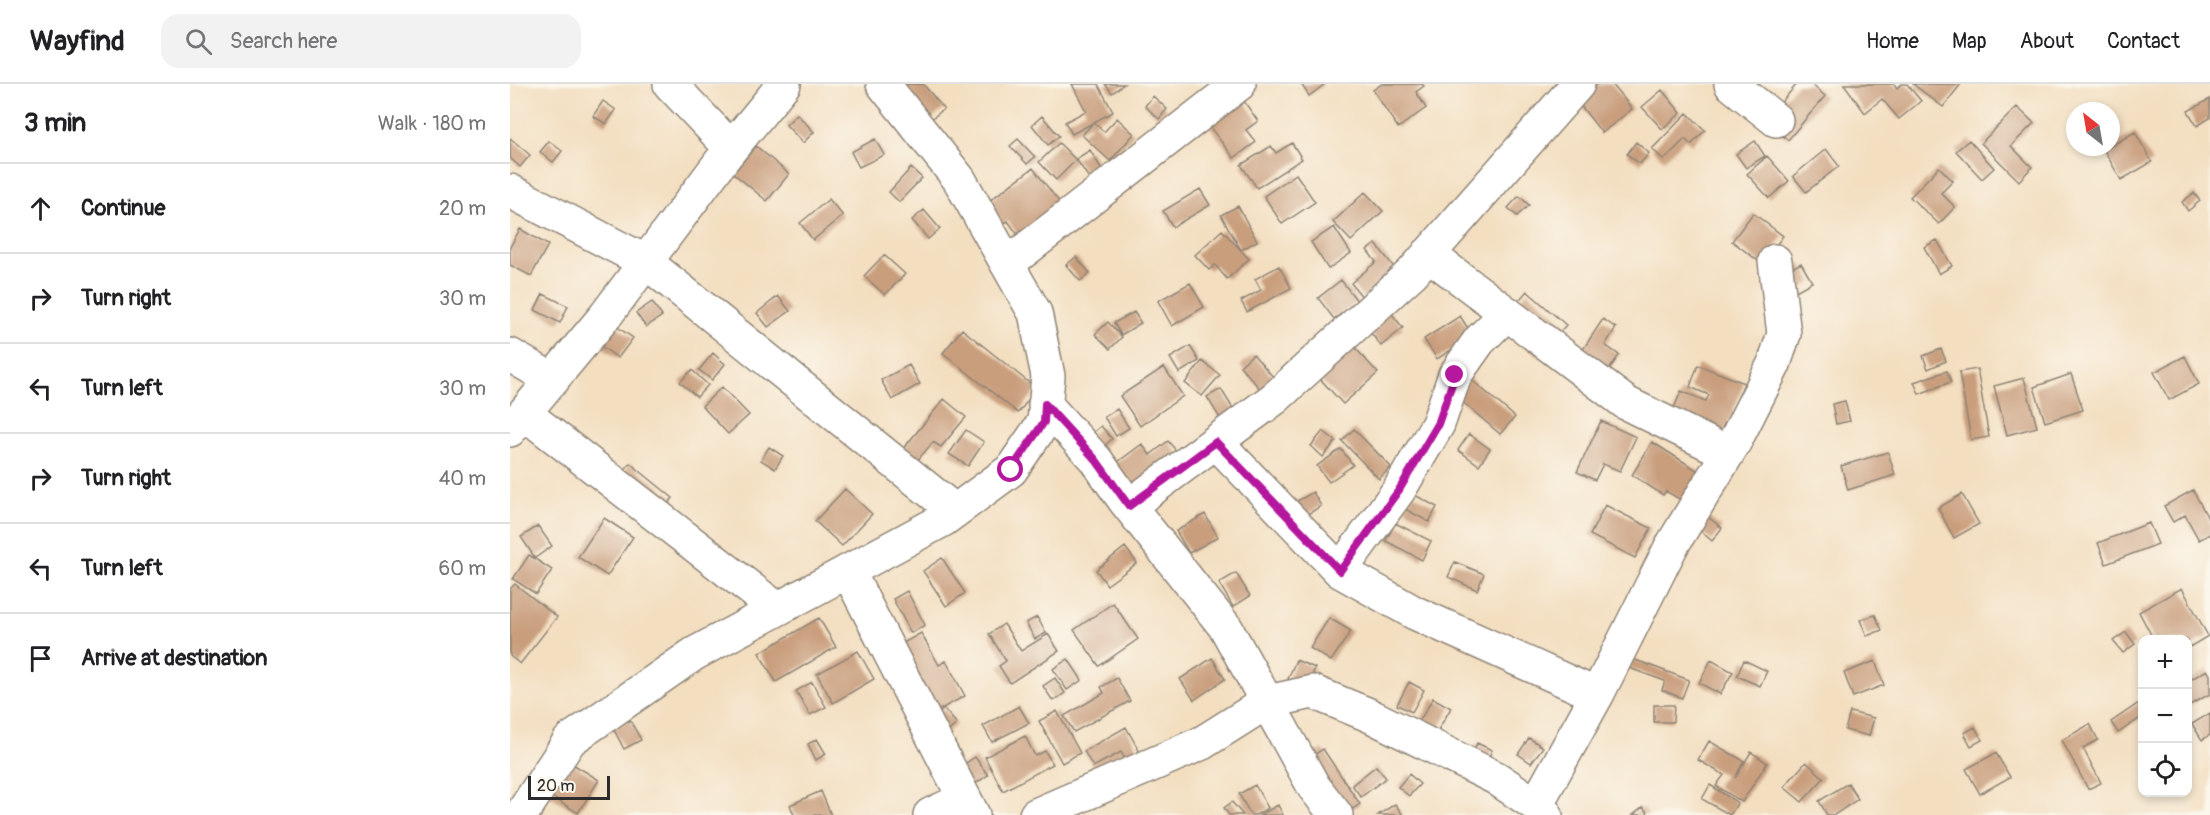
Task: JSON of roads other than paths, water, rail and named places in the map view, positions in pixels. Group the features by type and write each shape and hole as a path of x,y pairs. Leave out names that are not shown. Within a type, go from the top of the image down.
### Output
{"street":[{"path":"670,84 731,148"},
{"path":"777,609 517,422 606,315 731,148 784,84"},
{"path":"521,815 570,741 694,654 943,520 1011,470 1044,422 1048,376 1035,313 959,179 883,84"},
{"path":"1007,264 1239,84"},
{"path":"1129,506 1275,399 1412,273 1578,84"},
{"path":"1731,84 1776,120"},
{"path":"510,191 645,262 955,511"},
{"path":"1428,254 1626,403 1728,453"},
{"path":"1035,815 1202,743 1267,702 1313,692 1369,715 1496,778 1541,810 1671,547 1728,453 1774,364 1784,334 1775,261"},
{"path":"1340,571 1399,490 1438,424 1455,375 1479,341 1508,313"},
{"path":"510,356 553,380"},
{"path":"1045,404 1096,460 1129,506 1226,628 1314,786 1336,815"},
{"path":"1216,442 1340,571 1415,613 1597,694"},
{"path":"848,571 969,807 930,815"}]}
